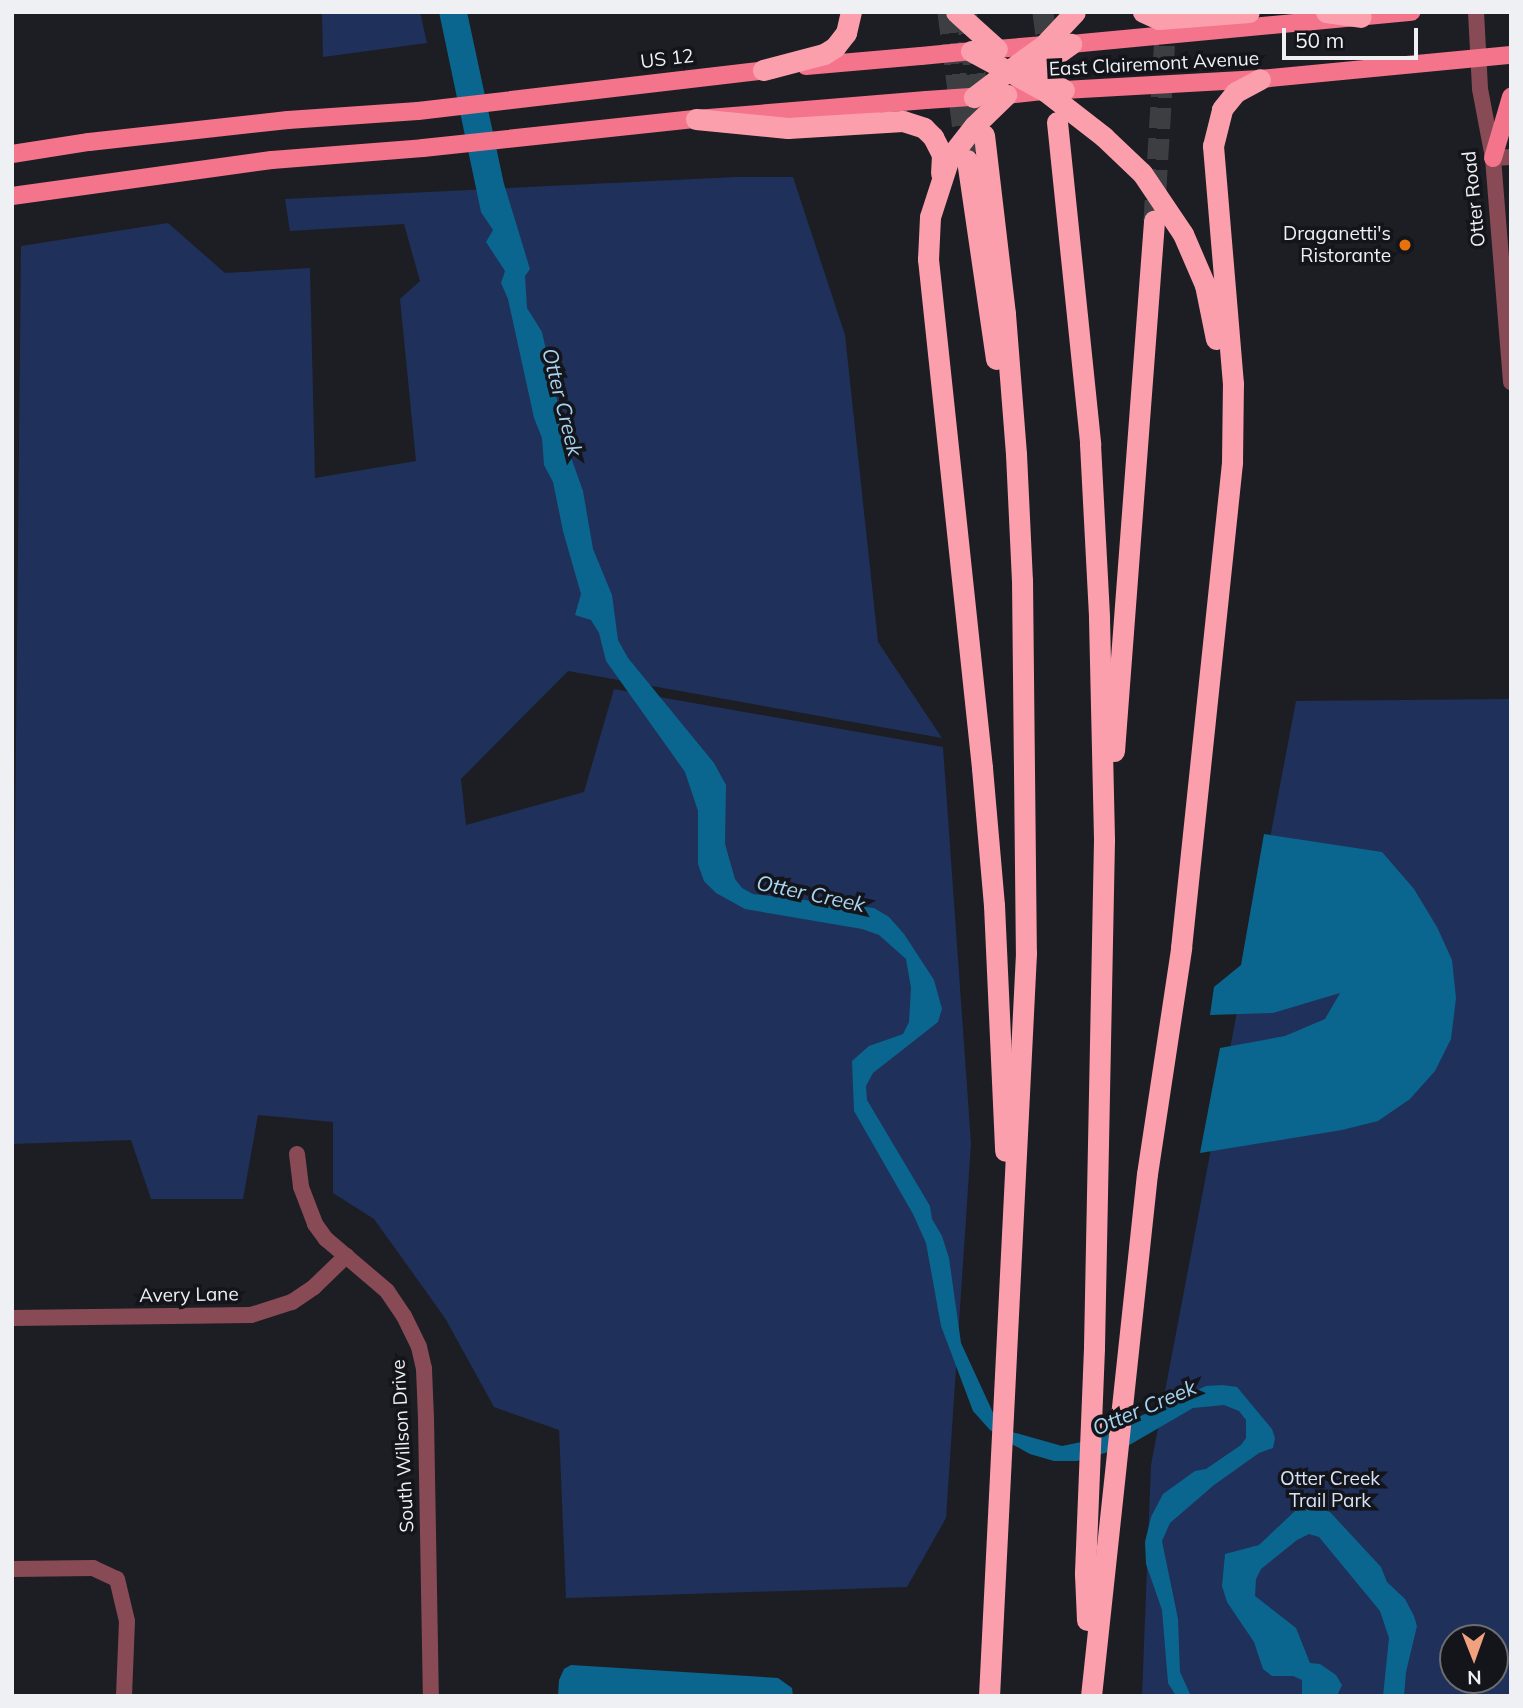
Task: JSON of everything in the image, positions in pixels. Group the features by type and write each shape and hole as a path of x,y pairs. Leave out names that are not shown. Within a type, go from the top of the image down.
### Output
{"highway":[{"path":"762,70 814,57 835,47 846,33 851,12"},
{"path":"957,12 1021,71"},
{"path":"1009,1289 993,891 928,259 930,217 952,165 974,126 1006,94 1021,71 1075,12"},
{"path":"1143,12 1159,19 1249,12"},
{"path":"1326,12 1361,16"},
{"path":"974,97 1071,44"},
{"path":"971,51 1021,71 1054,91 1104,137 1156,191 1183,234 1205,285 1217,344 1227,512"},
{"path":"1094,1578 1127,1353 1147,1174 1181,948 1227,512 1233,384 1213,146 1222,109 1236,92 1260,79"},
{"path":"696,119 789,128 903,121 923,128 939,145 952,165 1000,382 1022,580"},
{"path":"1057,122 1090,444 1099,618 1104,840 1094,1348 1091,1696"},
{"path":"984,135 1005,314 1016,454 1022,580 1026,953 989,1696"},
{"path":"1104,840 1119,691 1154,221"}],"main road":[{"name":"East Clairemont Avenue","path":"921,56 1411,12"},
{"name":"East Clairemont Avenue","path":"696,119 1110,86 1260,79 1511,54"},
{"name":"US 12","path":"12,154 288,121 418,111 762,70 921,56"},
{"path":"1502,157 1511,97"},
{"path":"12,196 272,160 423,148 696,119"}],"street":[{"name":"Otter Road","path":"1476,12 1480,89 1502,157 1511,382"},
{"name":"South Willson Drive","path":"297,1154 307,1207 326,1239 387,1291 404,1316 419,1347 424,1369 430,1696"},
{"name":"Avery Lane","path":"12,1318 251,1315 292,1302 314,1287 346,1256"},
{"path":"12,1569 93,1567 117,1579 127,1621 124,1696"}],"green space":[{"path":"322,12 420,12 427,43 323,57"},
{"path":"736,177 793,177 845,335 878,642 942,738 568,671 461,779 466,825 584,792 614,689 943,747 971,1143 946,1518 907,1587 566,1598 559,1430 494,1407 445,1318 374,1219 333,1193 333,1122 258,1115 243,1199 151,1199 131,1140 12,1144 21,246 168,223 225,273 310,268 315,478 416,461 400,299 420,281 404,224 290,231 285,199"},
{"name":"Otter Creek Trail Park","path":"1511,699 1511,1696 1142,1696 1151,1465 1296,701"}],"shaded area":[{"path":"439,12 467,12 504,184 530,269 525,276 527,308 542,332 568,449 583,491 593,549 612,595 618,640 628,658 714,763 726,785 725,844 735,879 742,888 753,894 874,908 889,917 904,934 934,980 942,1009 938,1022 873,1073 866,1086 867,1100 930,1206 932,1219 942,1236 949,1258 961,1343 995,1417 1012,1432 1062,1446 1086,1441 1206,1386 1222,1385 1237,1387 1272,1429 1275,1438 1273,1448 1259,1453 1214,1485 1170,1523 1162,1541 1178,1619 1180,1672 1191,1696 1176,1696 1168,1683 1162,1610 1146,1564 1145,1542 1151,1517 1163,1494 1195,1471 1206,1469 1241,1445 1246,1438 1246,1420 1239,1411 1224,1405 1193,1408 1126,1447 1077,1461 1054,1461 1030,1454 1010,1443 990,1430 973,1411 941,1326 926,1243 913,1214 854,1111 852,1061 869,1046 903,1034 909,1022 911,988 906,959 879,935 862,929 745,909 716,893 704,881 698,864 698,811 685,772 606,661 599,633 591,620 575,615 581,594 563,531 553,482 544,465 542,438 534,418 508,299 501,283 505,271 486,242 493,230 481,212"},
{"path":"1264,834 1382,852 1414,889 1437,927 1452,960 1456,998 1451,1039 1435,1071 1410,1099 1378,1121 1342,1130 1200,1153 1220,1048 1285,1036 1325,1019 1340,993 1273,1013 1210,1015 1214,987 1241,965"},
{"path":"1315,1507 1330,1512 1381,1567 1387,1582 1405,1599 1414,1616 1417,1626 1406,1672 1404,1696 1383,1696 1389,1638 1380,1611 1319,1537 1309,1534 1297,1540 1261,1569 1256,1579 1255,1596 1296,1628 1310,1663 1320,1664 1336,1675 1342,1685 1337,1696 1294,1696 1302,1694 1302,1680 1293,1676 1272,1676 1263,1669 1254,1642 1227,1602 1222,1586 1225,1554 1259,1545 1295,1511"},
{"path":"571,1665 778,1678 792,1688 793,1696 558,1696 559,1680 564,1669"}],"tunnel":[{"path":"948,12 966,153"},
{"path":"966,12 984,135"},
{"path":"1043,12 1049,58"},
{"path":"1154,221 1166,17"}],"place":[{"name":"Draganetti's Ristorante","path":"1405,245"}],"water label":[{"name":"Otter Creek","path":"563,402"},
{"name":"Otter Creek","path":"811,893"},
{"name":"Otter Creek","path":"1144,1407"}]}
